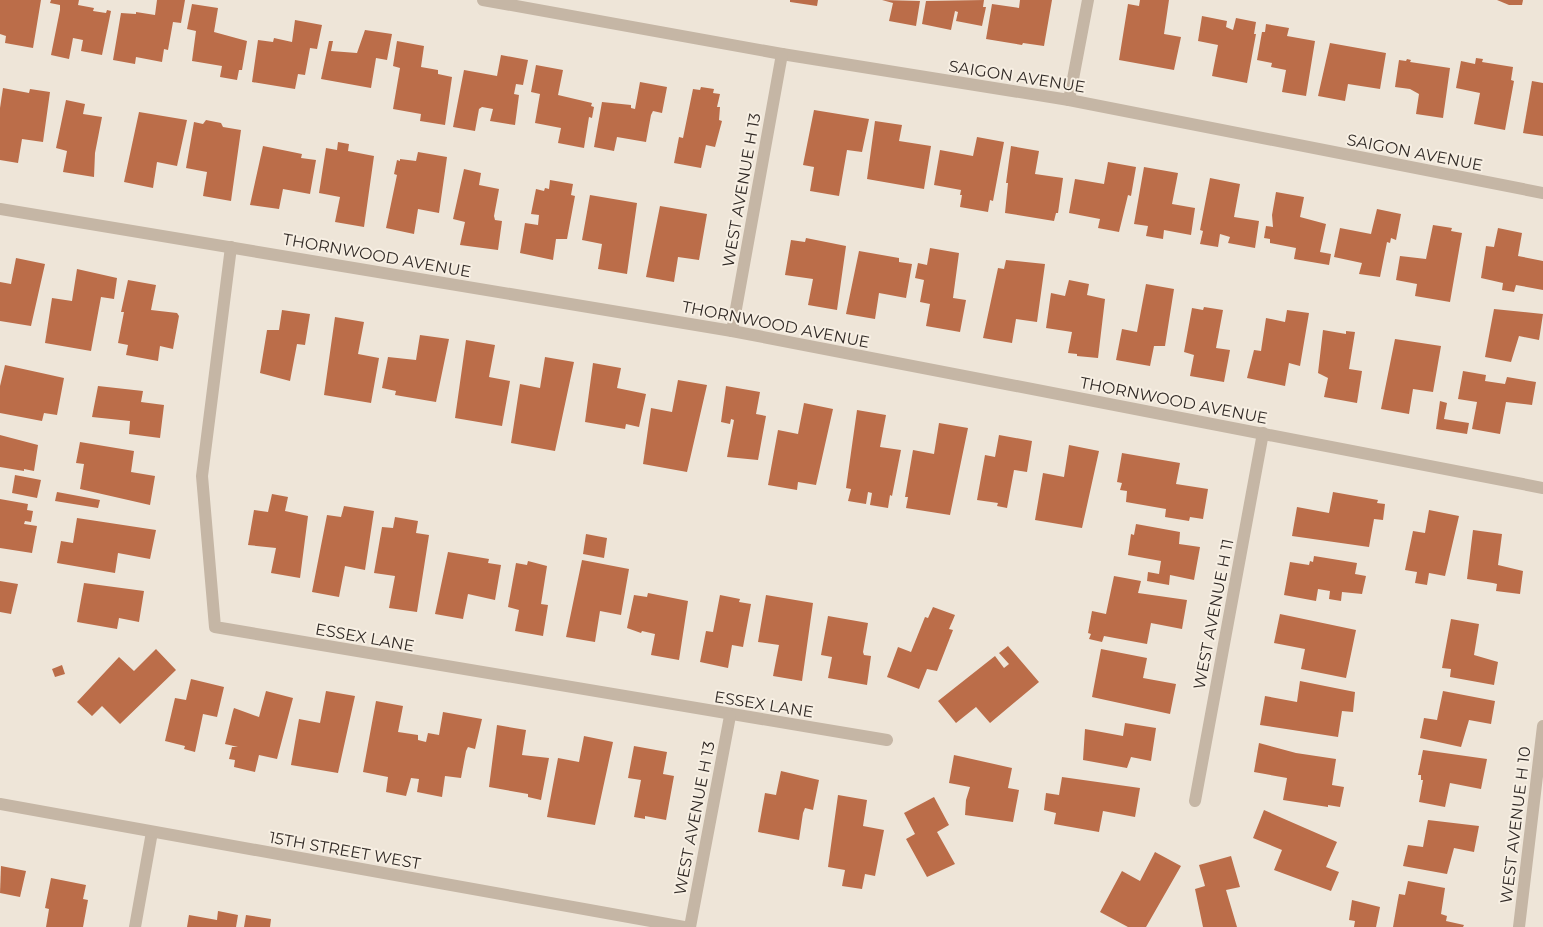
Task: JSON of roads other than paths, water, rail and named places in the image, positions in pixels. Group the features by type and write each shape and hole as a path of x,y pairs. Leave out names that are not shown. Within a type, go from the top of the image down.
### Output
{"street":[{"name":"SAIGON AVENUE","path":"483,0 782,54 1069,100 1543,193"},
{"path":"1069,100 1088,0"},
{"name":"WEST AVENUE H 13","path":"732,331 782,54"},
{"name":"THORNWOOD AVENUE","path":"0,209 732,331 1543,488"},
{"name":"ESSEX LANE","path":"231,246 202,476 215,627 730,716 887,740"},
{"name":"WEST AVENUE H 11","path":"1195,801 1264,433"},
{"name":"WEST AVENUE H 13","path":"690,927 730,716"},
{"name":"WEST AVENUE H 10","path":"1520,927 1543,726"},
{"name":"15TH STREET WEST","path":"0,804 684,927"},
{"path":"134,927 152,832"}]}
